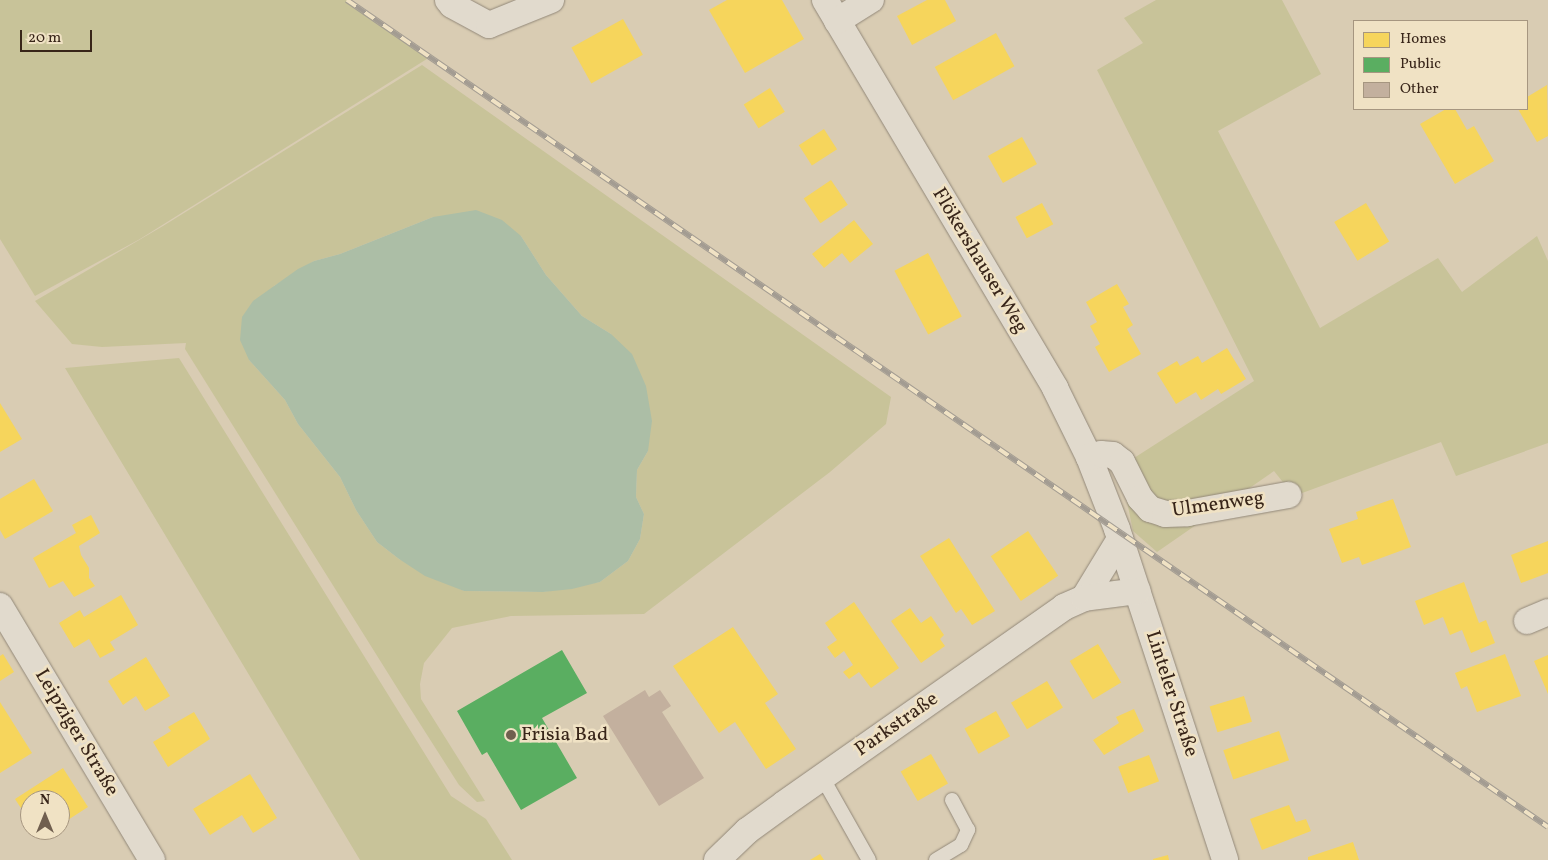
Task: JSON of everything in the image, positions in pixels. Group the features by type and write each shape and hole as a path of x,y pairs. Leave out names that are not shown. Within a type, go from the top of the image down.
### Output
{"street":[{"path":"448,0 452,5 489,25 551,0"},
{"path":"831,10 871,0"},
{"name":"Flökershauser Weg","path":"831,10 1055,388 1089,457 1119,534"},
{"name":"Ulmenweg","path":"1089,457 1102,454 1113,455 1122,462 1140,498 1150,509 1165,514 1188,513 1288,495"},
{"path":"1084,598 1119,534"},
{"name":"Linteler Straße","path":"1119,534 1225,860"},
{"name":"Parkstraße","path":"718,860 746,831 1064,607 1084,598 1138,591"},
{"name":"Leipziger Straße","path":"0,606 152,860"}],"lane":[{"path":"822,777 869,860"},
{"path":"936,860 961,844 968,830 952,800"}],"shaded area":[{"path":"0,0 347,0 430,57 140,239 35,296 0,239"},
{"path":"1156,0 1282,0 1321,74 1218,131 1320,328 1438,258 1462,292 1537,236 1548,261 1548,443 1456,476 1441,442 1294,496 1274,471 1157,552 1133,531 1120,467 1254,381 1097,70 1143,43 1124,18"},
{"path":"422,65 891,397 886,424 830,472 644,614 511,616 452,628 424,663 420,684 421,699 485,801 477,802 459,785 401,694 185,349 186,343 102,347 72,344 35,301 163,226","holes":["433,217 521,236 546,275 582,316 611,334 648,451 637,470 636,497 644,514 640,539 628,561 600,582 543,592 464,591 399,559 377,542 356,510 340,477 298,424 285,400 249,360 274,286 314,261 340,254"]},
{"path":"476,210 502,220 521,236 546,275 582,316 611,334 632,354 646,386 652,421 648,451 637,470 636,497 644,514 640,539 628,561 600,582 572,589 543,592 464,591 425,576 399,559 377,542 356,510 340,477 298,424 285,400 249,360 240,340 242,317 253,301 298,269 314,261 340,254 433,217"},
{"path":"179,358 451,796 486,819 512,860 360,860 65,368"}],"building: Homes":[{"path":"727,0 782,0 804,39 745,73 709,10"},
{"path":"927,0 945,0 956,21 912,45 897,16"},
{"path":"623,19 643,55 591,83 571,48"},
{"path":"996,33 1014,66 953,100 935,67"},
{"path":"1547,85 1548,136 1537,142 1519,110 1528,110 1528,96"},
{"path":"770,88 785,112 759,128 744,104"},
{"path":"1444,110 1456,110 1467,130 1474,126 1494,161 1455,184 1420,124"},
{"path":"824,129 837,149 812,165 799,145"},
{"path":"1022,137 1037,164 1003,183 988,156"},
{"path":"831,180 848,205 820,223 804,198"},
{"path":"1042,203 1053,224 1027,238 1016,217"},
{"path":"1366,203 1389,242 1357,261 1334,222"},
{"path":"854,220 873,244 850,263 842,253 824,268 812,254"},
{"path":"928,253 962,317 928,334 894,271"},
{"path":"1117,284 1129,304 1123,307 1133,325 1127,329 1141,354 1109,372 1095,347 1100,344 1090,326 1097,322 1086,302"},
{"path":"1227,348 1246,379 1221,394 1218,389 1201,400 1196,392 1176,404 1157,373 1177,361 1180,366 1198,356 1202,363"},
{"path":"0,403 22,439 0,452"},
{"path":"34,479 53,511 5,539 0,530 0,499"},
{"path":"1393,499 1411,547 1362,565 1359,557 1342,563 1329,529 1358,519 1356,512"},
{"path":"91,515 100,533 79,546 81,555 89,568 89,578 95,586 74,597 63,581 49,588 33,558 76,533 72,525"},
{"path":"1028,531 1058,576 1021,601 991,556"},
{"path":"949,538 995,611 972,625 961,609 956,613 920,556"},
{"path":"1548,541 1548,573 1521,583 1511,555"},
{"path":"1464,582 1479,623 1486,620 1495,643 1471,653 1462,630 1450,635 1443,617 1424,625 1415,601"},
{"path":"121,595 138,625 110,642 115,650 100,658 89,639 74,648 59,623 80,610 84,617"},
{"path":"854,602 899,668 871,688 859,672 849,679 843,672 853,665 844,651 835,658 827,647 837,640 825,623"},
{"path":"910,608 921,623 931,616 944,635 940,639 945,646 921,663 891,621"},
{"path":"733,627 778,694 765,703 796,749 766,769 735,722 719,733 673,666"},
{"path":"1098,644 1121,683 1093,700 1070,661"},
{"path":"3,654 14,672 0,681 0,656"},
{"path":"1505,654 1521,696 1477,712 1467,686 1461,689 1455,673"},
{"path":"1548,655 1548,694 1534,661"},
{"path":"146,657 170,696 145,711 136,696 123,705 108,681"},
{"path":"1047,681 1063,708 1027,729 1011,703"},
{"path":"1244,696 1252,722 1217,732 1210,707"},
{"path":"0,702 32,753 0,773"},
{"path":"1134,709 1144,731 1104,755 1093,740 1119,723 1116,717"},
{"path":"996,711 1010,736 979,754 965,728"},
{"path":"194,712 210,739 168,767 153,742 171,731 168,727"},
{"path":"1279,731 1289,760 1233,780 1223,750"},
{"path":"931,754 948,783 918,801 901,772"},
{"path":"1149,755 1159,781 1128,793 1118,767"},
{"path":"63,768 88,807 70,819 70,790 29,790"},
{"path":"250,774 277,818 253,833 242,815 210,835 193,809"},
{"path":"20,796 20,807 15,799"},
{"path":"1289,805 1296,822 1306,819 1311,831 1262,850 1250,819"},
{"path":"1353,842 1359,860 1308,860 1308,857"},
{"path":"820,854 824,860 810,860"},
{"path":"1168,855 1169,860 1153,860 1153,859"}],"building: Public":[{"name":"Frisia Bad","path":"562,650 587,693 542,718 577,778 521,810 487,752 482,755 457,711"}],"building: Other":[{"path":"645,690 649,697 660,690 671,706 662,712 704,778 659,806 603,716"}],"railway":[{"path":"347,0 1548,827"}],"place":[{"name":"Frisia Bad","path":"511,735"}]}
